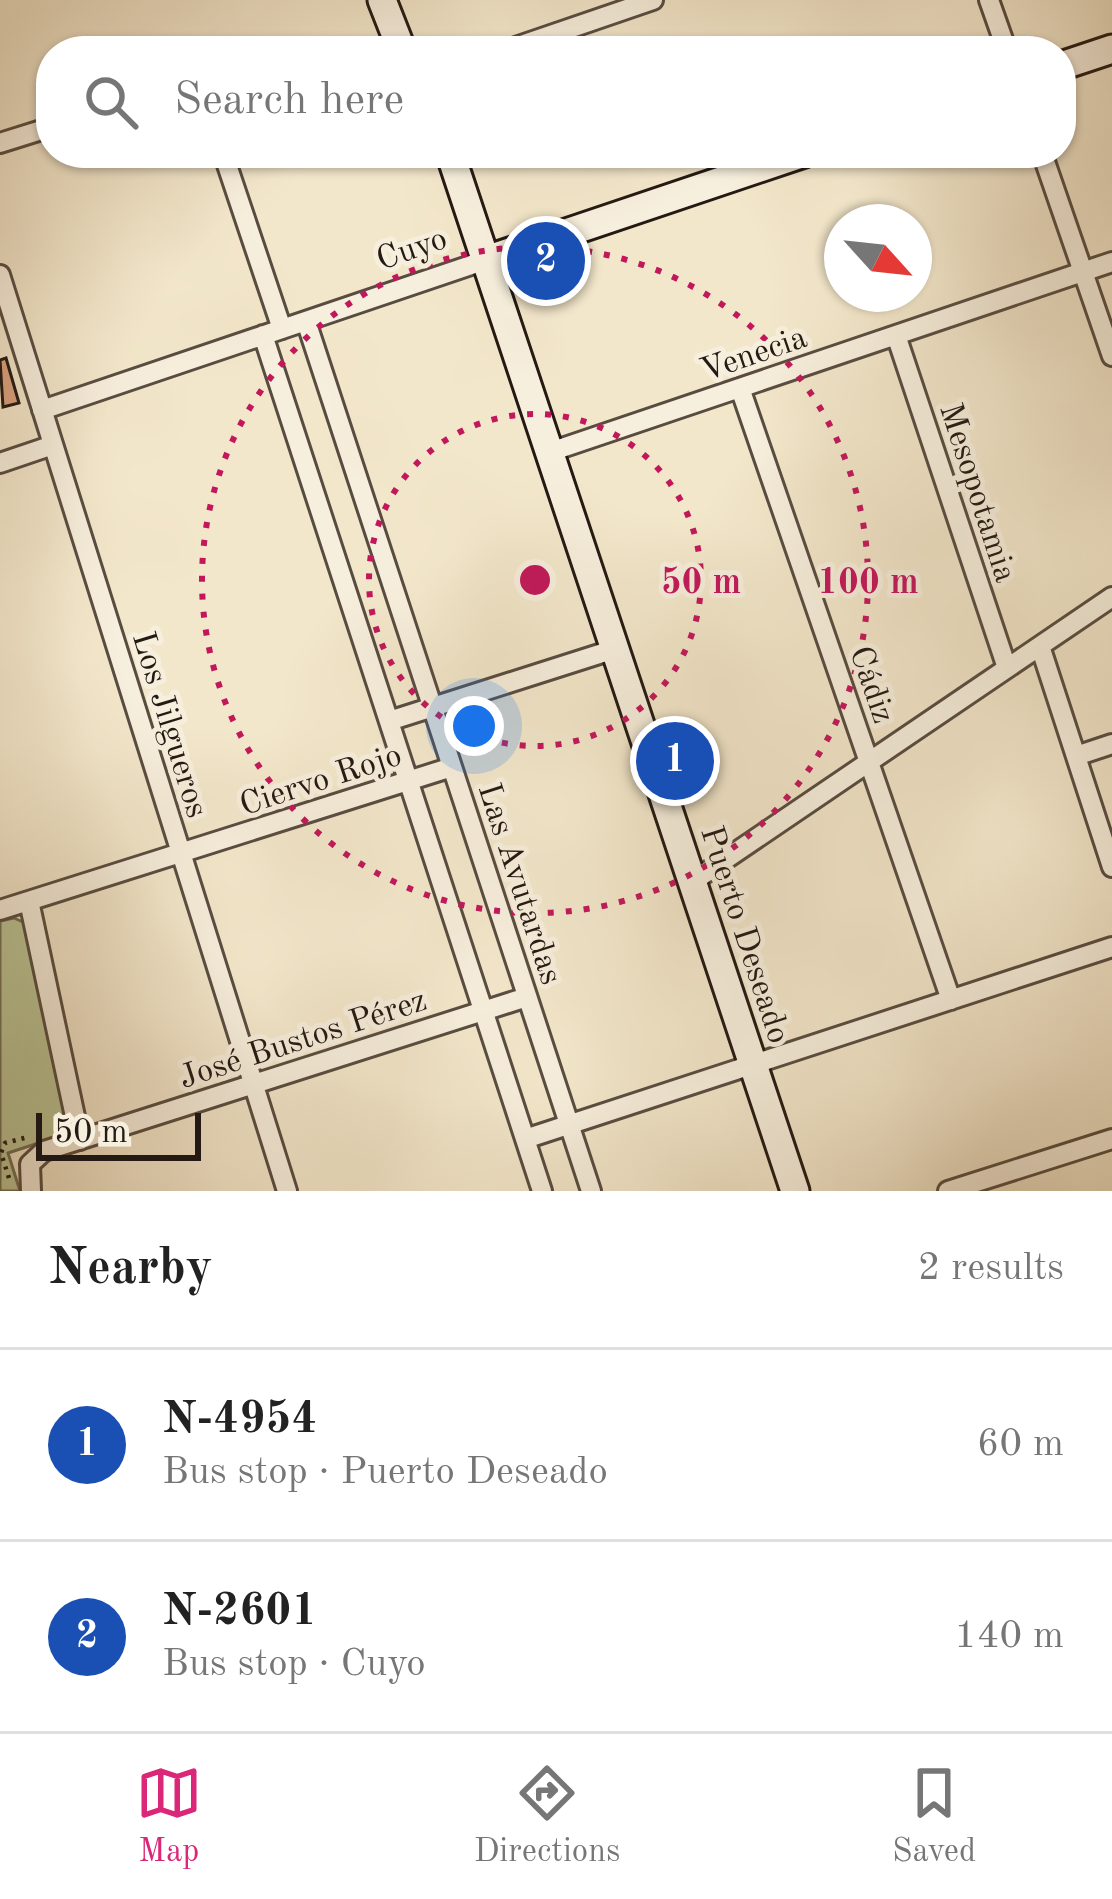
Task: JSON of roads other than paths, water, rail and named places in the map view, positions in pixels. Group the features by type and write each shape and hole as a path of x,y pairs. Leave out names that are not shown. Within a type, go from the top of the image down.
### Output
{"street":[{"path":"382,0 396,36"},
{"path":"548,36 653,0"},
{"path":"989,0 1002,36"},
{"path":"1076,61 1112,49"},
{"path":"0,143 36,132"},
{"path":"227,168 388,721 542,1191"},
{"name":"Puerto Deseado","path":"455,168 795,1191"},
{"name":"Cuyo","path":"42,410 759,168"},
{"path":"1047,168 1112,356"},
{"name":"Venecia","path":"550,452 1112,262"},
{"name":"Los Jilgueros","path":"0,275 286,1191"},
{"name":"Las Avutardas","path":"306,321 591,1191"},
{"name":"Mesopotamia","path":"896,335 1007,668"},
{"name":"Cádiz","path":"740,388 951,1000"},
{"path":"0,463 53,445"},
{"path":"692,882 1112,597"},
{"path":"1040,646 1112,867"},
{"name":"Ciervo Rojo","path":"388,721 615,650"},
{"path":"1076,756 1112,744"},
{"name":"Ciervo Rojo","path":"0,910 452,767"},
{"path":"29,901 80,1140"},
{"path":"525,1139 1112,947"},
{"name":"José Bustos Pérez","path":"31,1191 30,1164 44,1151 527,997"},
{"path":"948,1191 1112,1139"}],"place":[{"name":"N-2601","path":"546,261"},
{"name":"N-4954","path":"675,761"}]}
